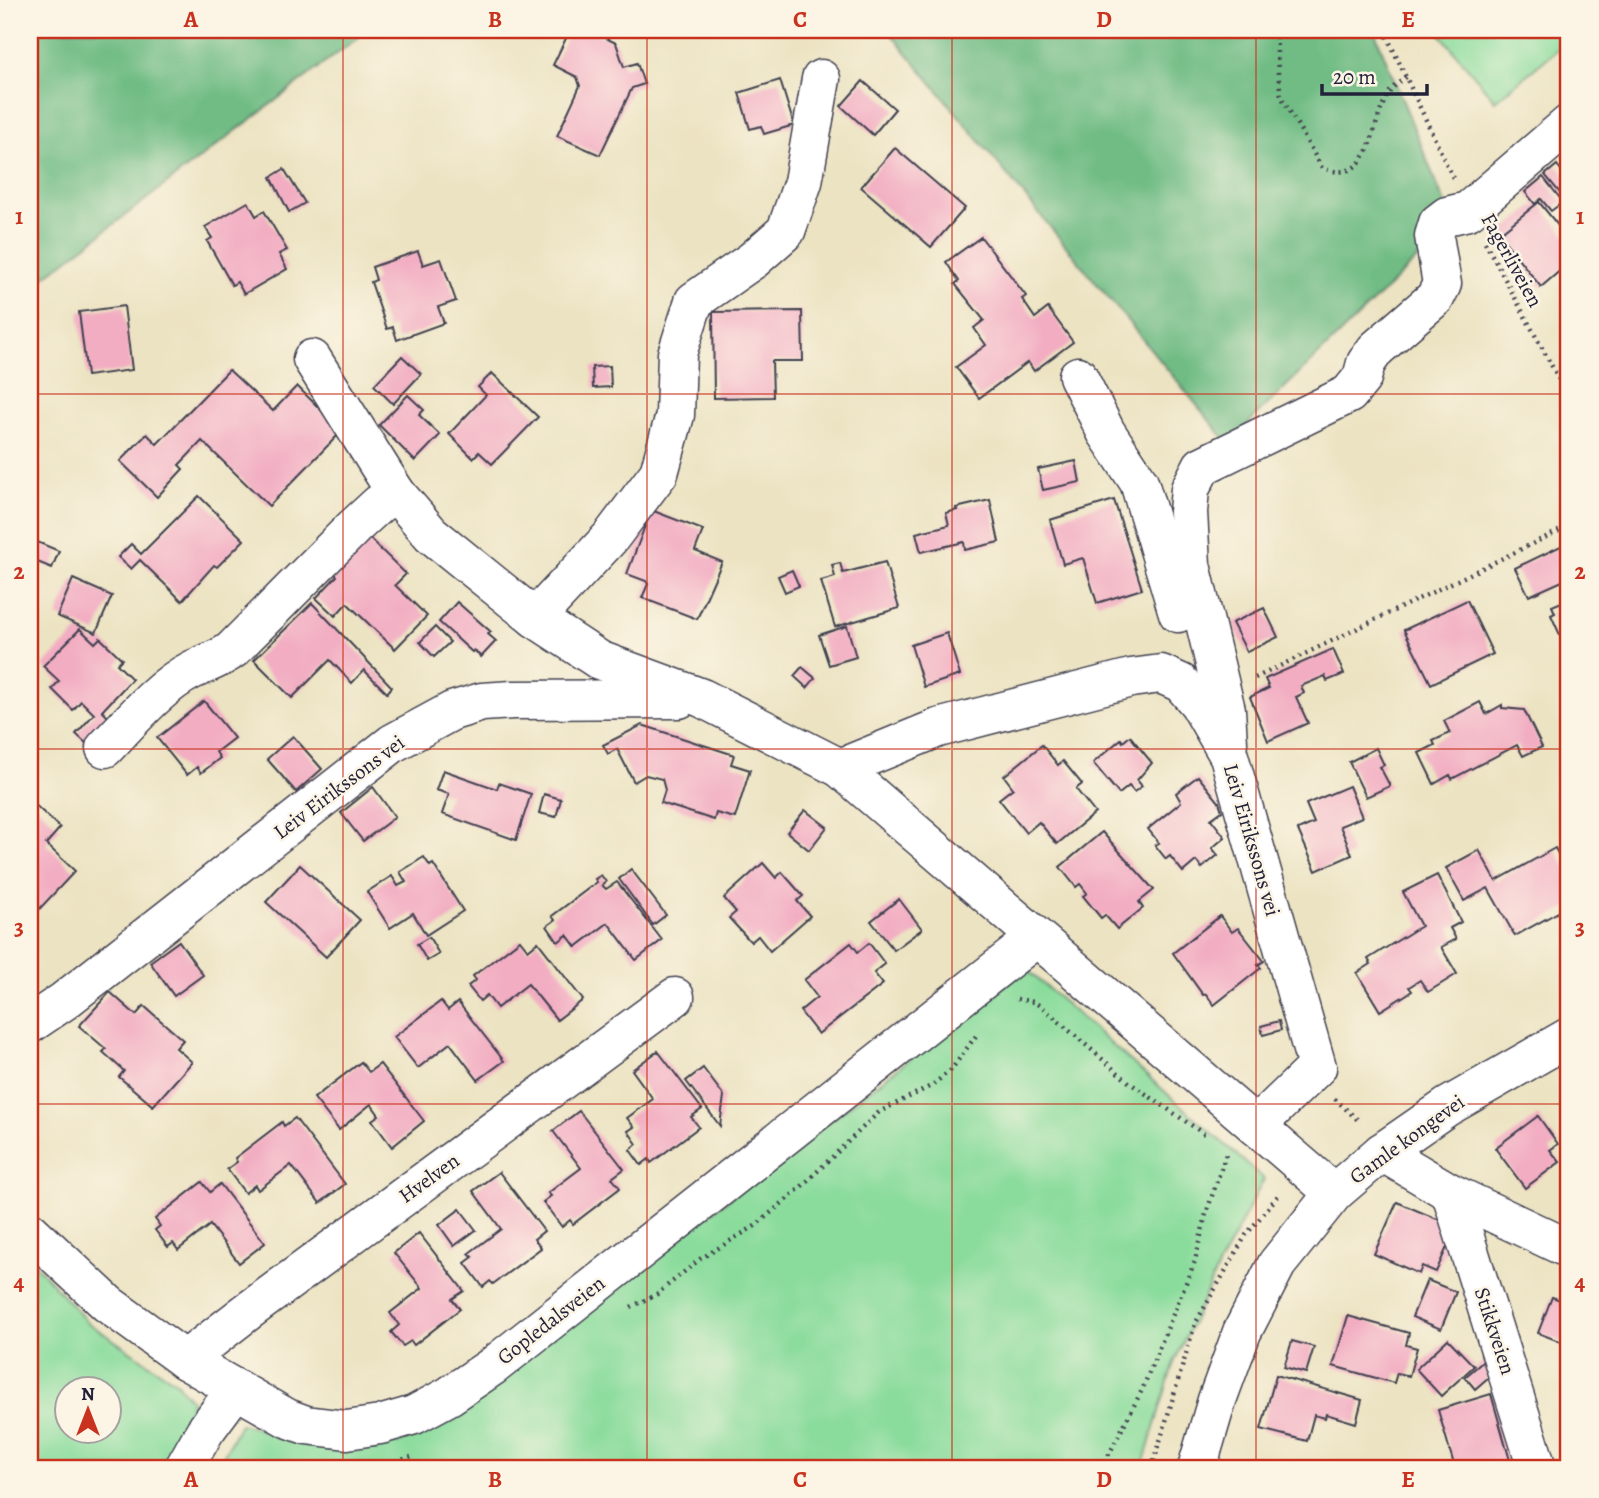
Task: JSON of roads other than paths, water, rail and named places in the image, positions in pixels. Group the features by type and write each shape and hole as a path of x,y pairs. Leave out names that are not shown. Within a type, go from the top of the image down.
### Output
{"street":[{"path":"535,618 610,538 659,473 675,415 677,354 694,301 753,260 786,231 803,182 821,79"},
{"path":"1229,756 1226,709 1191,565 1188,512 1191,489 1196,477 1202,466 1349,394 1362,378 1366,363 1376,349 1436,298 1442,284 1434,236 1438,223 1447,216 1468,211 1569,124"},
{"name":"Leiv Eirikssons vei","path":"312,359 396,493 431,534 535,618 599,660 702,698 840,768 1334,1194"},
{"path":"840,768 938,728 1131,678 1161,674 1181,683 1186,645 1152,518 1139,482 1106,432 1078,376"},
{"path":"105,748 144,708 177,681 232,650 354,527 379,504 396,493"},
{"name":"Leiv Eirikssons vei","path":"1181,683 1199,704 1229,756 1318,1068 1256,1126"},
{"name":"Leiv Eirikssons vei","path":"30,1024 64,1001 393,743 452,711 482,702 513,700 702,698"},
{"name":"Gopledalsveien","path":"30,1231 108,1304 185,1360 287,1418 306,1425 347,1430 380,1425 414,1415 449,1396 514,1349 1036,938"},
{"name":"Hvelven","path":"185,1360 675,997"},
{"name":"Gamle kongevei","path":"1197,1468 1217,1400 1242,1332 1277,1264 1334,1194 1382,1152 1447,1107 1569,1037"},
{"path":"1382,1152 1451,1194 1569,1249"},
{"name":"Stikkveien","path":"1451,1194 1537,1468"},
{"path":"184,1468 205,1431 236,1389"}]}
